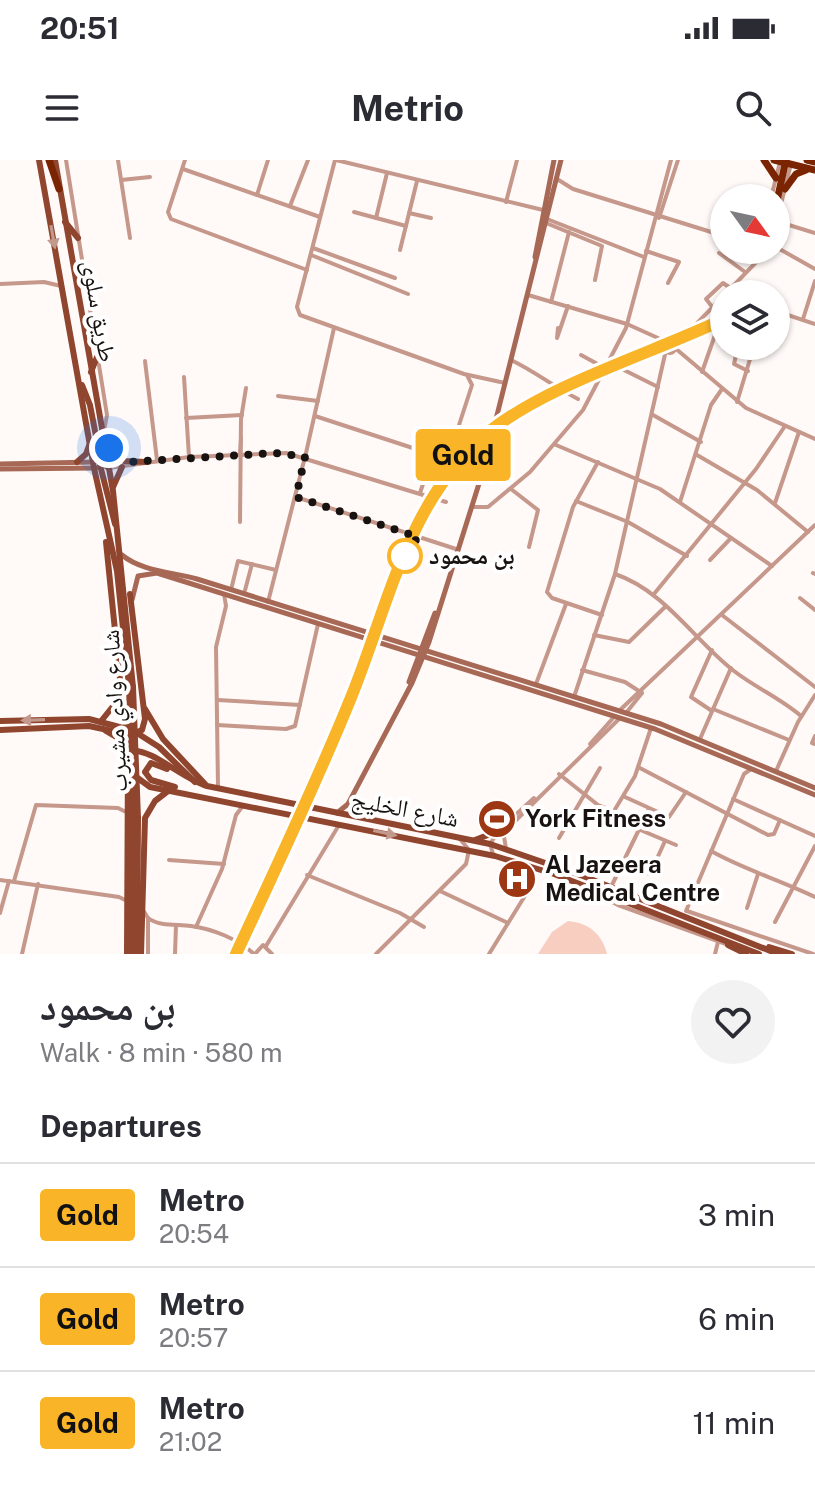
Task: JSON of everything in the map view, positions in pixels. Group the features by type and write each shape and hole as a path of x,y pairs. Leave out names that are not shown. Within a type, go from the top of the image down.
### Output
{"highway":[{"path":"52,160 59,189"},
{"path":"764,160 776,178"},
{"path":"807,160 813,167"},
{"path":"780,184 785,161 813,167"},
{"path":"789,184 796,174 813,167"}],"main road":[{"name":"طريق سلوى","path":"39,160 78,378 91,439 101,465"},
{"name":"طريق سلوى","path":"59,189 103,438 101,465"},
{"path":"64,221 78,238"},
{"path":"91,372 97,357"},
{"path":"78,378 89,400 110,512 119,532"},
{"path":"103,438 124,461 146,462"},
{"path":"77,462 86,454 91,439"},
{"name":"شارع وادي مشيرب","path":"101,465 113,491 122,555 142,909 134,954"},
{"name":"شارع وادي مشيرب","path":"101,465 104,523 117,575 129,688 121,729 128,758 127,893 134,954"},
{"path":"113,491 122,467"},
{"path":"122,555 132,609 143,705 144,725 137,733"},
{"path":"102,720 129,688"},
{"path":"143,705 163,739 207,786"},
{"path":"0,721 102,720 121,729"},
{"path":"0,730 89,726 137,733 159,747 195,782"},
{"path":"79,728 114,735 128,758"},
{"name":"شارع الخليج","path":"128,758 133,751 145,751 181,776 207,786 490,844 611,887 778,954"},
{"path":"181,776 154,764 145,769 149,779 185,792"},
{"name":"شارع الخليج","path":"128,771 144,785 469,850 530,866 746,954"},
{"path":"134,954 133,859 139,818 159,797 172,790"},
{"name":"شارع وادي مشيرب","path":"134,954 139,818"},
{"path":"472,840 498,831"},
{"name":"شارع الخليج","path":"721,942 759,954"},
{"name":"شارع الخليج","path":"755,945 792,954"}],"street":[{"path":"66,160 107,418 103,438"},
{"path":"118,160 130,238"},
{"path":"185,160 168,212 171,219 307,270"},
{"path":"257,195 268,160"},
{"path":"290,206 308,160"},
{"path":"505,383 467,375 334,328 298,311 307,270 335,160 543,210"},
{"path":"361,167 363,160"},
{"path":"506,202 517,160"},
{"path":"535,258 554,160"},
{"path":"337,813 348,804 408,689 424,649 483,471 561,160"},
{"path":"472,507 488,507 511,489 556,445 579,416 627,324 645,254 666,199 671,160"},
{"path":"658,216 661,195 678,160"},
{"path":"774,184 785,161"},
{"path":"785,161 785,184"},
{"path":"182,169 320,217"},
{"path":"376,218 387,173"},
{"path":"121,180 150,177"},
{"path":"556,178 573,189 710,232"},
{"path":"400,250 417,181"},
{"path":"661,195 666,199"},
{"path":"354,212 406,226"},
{"path":"409,213 431,218"},
{"path":"546,221 602,246 595,280"},
{"path":"546,221 679,262 668,283"},
{"path":"790,224 815,233"},
{"path":"551,302 569,232"},
{"path":"313,248 395,278"},
{"path":"310,257 408,294"},
{"path":"790,257 815,269"},
{"path":"734,264 745,272"},
{"path":"737,280 754,264"},
{"path":"44,282 59,270"},
{"path":"803,319 815,281"},
{"path":"0,284 44,282 62,287"},
{"path":"525,295 627,324 670,348 737,402 815,439"},
{"path":"558,328 568,306"},
{"path":"574,697 615,574 653,415 662,362 670,348 710,307"},
{"path":"790,315 815,324"},
{"path":"268,602 296,497 334,328"},
{"path":"702,373 710,350"},
{"path":"581,355 658,387"},
{"path":"511,360 547,378 557,388 578,399"},
{"path":"735,360 734,364 748,371"},
{"path":"737,402 751,360"},
{"path":"145,361 157,460"},
{"path":"448,459 472,385 467,375"},
{"path":"184,377 188,457"},
{"path":"240,522 242,415 246,388"},
{"path":"680,502 711,405 722,389"},
{"path":"278,396 318,401"},
{"path":"186,418 242,415"},
{"path":"653,415 701,442"},
{"path":"315,416 483,471"},
{"path":"654,595 746,483 785,426"},
{"path":"775,503 799,432"},
{"path":"556,445 637,479 680,502 772,566"},
{"path":"0,466 77,462 122,467 188,457 286,453 446,502"},
{"path":"420,493 433,454"},
{"path":"697,455 775,503 808,532"},
{"path":"598,462 576,501 547,590 552,598 602,615"},
{"path":"0,466 101,465"},
{"path":"511,489 538,510 529,547"},
{"path":"296,497 456,549"},
{"path":"576,501 628,522 687,556"},
{"path":"495,856 490,844 498,831 815,525"},
{"path":"710,560 731,538"},
{"path":"122,555 139,567 157,567 574,697 743,763 815,795"},
{"path":"231,590 239,561 276,570"},
{"path":"244,594 252,564"},
{"path":"132,609 135,580 147,572 700,739 815,788"},
{"path":"615,574 654,595 731,668 786,701 801,716"},
{"path":"220,789 217,783 216,641 226,606 224,593"},
{"path":"226,606 234,598"},
{"path":"800,598 815,610"},
{"path":"535,685 566,604"},
{"path":"594,635 625,644 666,606"},
{"path":"722,615 815,687"},
{"path":"217,725 289,729 296,724 318,624"},
{"path":"712,650 691,697 713,710 790,740"},
{"path":"406,651 412,663 408,689"},
{"path":"410,679 421,656"},
{"path":"700,739 731,668"},
{"path":"582,670 625,682 642,693"},
{"path":"776,771 801,716 815,695"},
{"path":"217,700 300,705"},
{"path":"559,774 584,795 611,811 625,796 651,728"},
{"path":"814,743 815,736"},
{"path":"686,911 744,774 743,763"},
{"path":"638,767 770,836 780,820"},
{"path":"559,838 600,768"},
{"path":"744,774 753,768"},
{"path":"625,796 671,816 686,792"},
{"path":"507,850 506,831 536,797"},
{"path":"733,799 815,836"},
{"path":"232,801 236,815"},
{"path":"118,808 126,803"},
{"path":"196,927 224,864 236,815 244,804"},
{"path":"348,804 351,816"},
{"path":"0,913 36,805 118,808 126,812"},
{"path":"611,887 649,809"},
{"path":"323,820 331,835"},
{"path":"142,909 156,923 196,927 248,947 266,946 331,835 341,824"},
{"path":"638,829 676,845"},
{"path":"377,954 466,864 469,850 458,837"},
{"path":"621,864 650,874 665,841"},
{"path":"775,922 815,846"},
{"path":"711,851 815,897"},
{"path":"169,860 224,864"},
{"path":"489,954 531,886 530,866"},
{"path":"747,908 758,874"},
{"path":"307,875 424,927"},
{"path":"0,880 119,897 128,901"},
{"path":"22,954 38,884"},
{"path":"440,891 508,923"},
{"path":"119,897 127,893"},
{"path":"693,896 694,912"},
{"path":"678,914 694,912 813,954"},
{"path":"416,914 419,923"},
{"path":"148,918 148,954"},
{"path":"148,930 156,923"},
{"path":"175,954 176,925"},
{"path":"272,953 273,938"},
{"path":"715,954 721,942"},
{"path":"266,946 272,953"},
{"path":"248,947 255,954 258,948"}],"shaded area":[{"path":"568,921 594,931 607,954 538,954 552,932"}],"metro line":[{"name":"Gold","path":"236,954 351,698 424,509 455,462 490,431 531,404 710,326"}],"place":[{"name":"بن محمود","path":"405,556"},
{"name":"York Fitness","path":"497,819"},
{"name":"Al Jazeera Medical Centre","path":"517,879"}],"route":[{"path":"109,448 129,462 276,453 305,457 296,497 418,537 405,556"}]}
